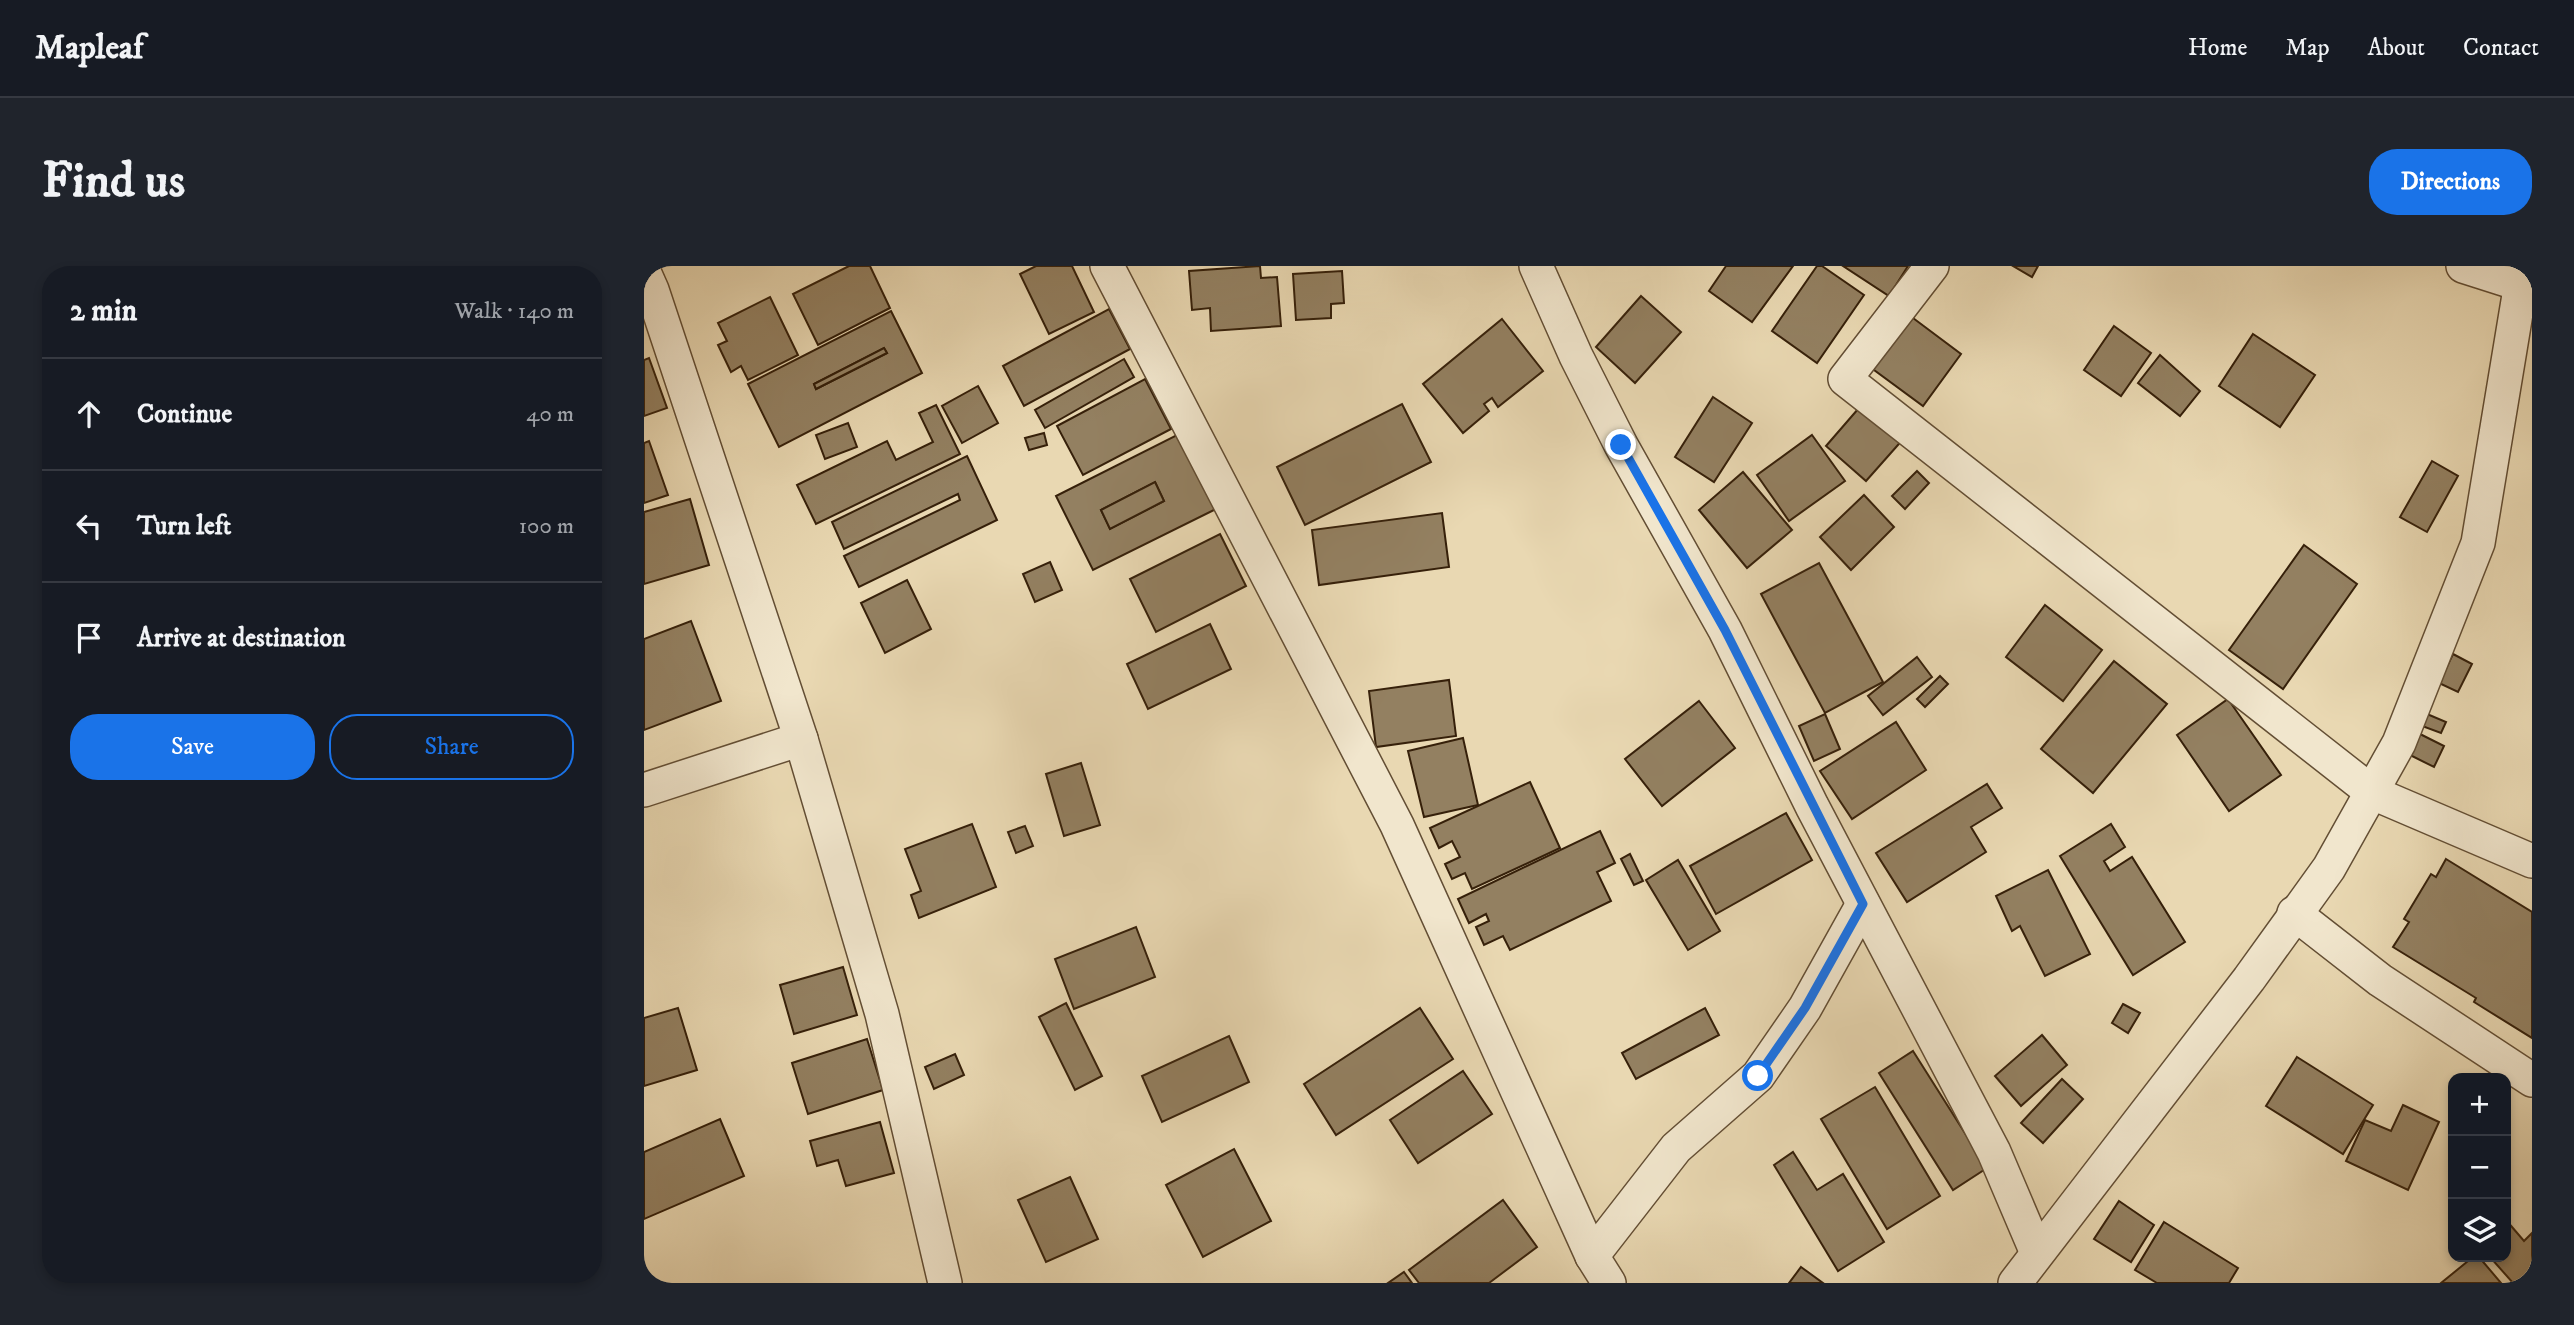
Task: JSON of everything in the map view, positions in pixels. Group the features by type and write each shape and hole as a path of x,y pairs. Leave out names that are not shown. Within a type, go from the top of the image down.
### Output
{"street":[{"path":"1107,266 1397,825 1601,1270"},
{"path":"1536,266 1576,356 1621,445 1725,630 1863,904 1994,1152 2037,1253"},
{"path":"1932,266 1845,379 2373,793 2532,861"},
{"path":"2015,1283 2249,979 2329,868 2399,743 2478,543 2527,279 2463,266"},
{"path":"644,272 801,738 882,1014 945,1283"},
{"path":"644,790 801,738"},
{"path":"1601,1270 1676,1148 1758,1076 1805,1008 1863,904"},
{"path":"2294,913 2380,979 2532,1080"}],"building":[{"path":"849,266 870,266 890,308 818,345 793,294"},
{"path":"1036,266 1072,266 1094,312 1049,334 1020,274"},
{"path":"1260,266 1261,278 1277,277 1281,326 1211,331 1210,308 1192,310 1189,271"},
{"path":"1726,266 1793,266 1752,322 1709,291"},
{"path":"1817,266 1822,266 1864,295 1817,363 1772,331"},
{"path":"1843,266 1908,266 1889,296"},
{"path":"2013,266 2038,266 2032,277"},
{"path":"1342,271 1344,303 1331,304 1331,318 1296,320 1293,274"},
{"path":"1641,296 1681,332 1635,383 1596,347"},
{"path":"770,297 798,355 748,380 741,366 731,372 718,345 727,341 718,323"},
{"path":"1109,309 1130,349 1024,406 1003,366"},
{"path":"891,311 922,373 779,447 748,384","holes":["884,348 887,353 816,389 814,384"]},
{"path":"1909,315 1961,354 1923,406 1870,367"},
{"path":"1502,319 1543,371 1498,407 1492,398 1484,404 1489,411 1463,433 1423,384"},
{"path":"2114,326 2151,353 2121,396 2084,370"},
{"path":"2253,334 2315,375 2280,427 2219,386"},
{"path":"884,348 887,353 816,389 814,384"},
{"path":"2160,355 2200,391 2180,416 2138,383"},
{"path":"649,358 667,408 644,416 644,360"},
{"path":"1124,359 1134,377 1045,428 1035,410"},
{"path":"1145,379 1171,429 1083,475 1057,426"},
{"path":"978,386 998,423 962,443 942,406"},
{"path":"1713,397 1752,423 1714,482 1675,457"},
{"path":"1865,401 1905,437 1866,481 1826,446"},
{"path":"1402,404 1431,462 1305,525 1277,467"},
{"path":"936,405 960,454 816,524 797,485 887,441 896,460 933,442 919,413"},
{"path":"848,423 857,447 825,459 816,435"},
{"path":"1044,433 1047,445 1029,450 1025,438"},
{"path":"1179,434 1216,509 1093,570 1056,496","holes":["1155,482 1164,501 1110,529 1101,510"]},
{"path":"1812,435 1845,481 1789,521 1757,475"},
{"path":"649,441 668,495 644,503 644,443"},
{"path":"967,456 997,520 859,587 844,556 960,500 958,494 844,549 832,522"},
{"path":"2432,461 2458,476 2427,532 2400,517"},
{"path":"1917,471 1929,483 1905,509 1892,496"},
{"path":"1743,472 1792,530 1747,568 1699,510"},
{"path":"1155,482 1164,501 1110,529 1101,510"},
{"path":"1864,495 1894,527 1851,570 1820,537"},
{"path":"690,499 709,565 644,584 644,512"},
{"path":"1442,513 1449,567 1319,585 1312,530"},
{"path":"1220,534 1246,586 1156,632 1130,579"},
{"path":"2304,545 2357,584 2283,689 2229,650"},
{"path":"1050,562 1062,590 1035,602 1023,574"},
{"path":"1819,563 1883,682 1825,713 1761,594"},
{"path":"907,580 931,629 885,653 861,603"},
{"path":"2045,605 2102,650 2063,701 2006,657"},
{"path":"691,621 721,701 644,730 644,639"},
{"path":"1210,624 1231,669 1148,709 1127,664"},
{"path":"2453,654 2472,664 2458,692 2439,683"},
{"path":"1917,657 1932,677 1883,715 1868,696"},
{"path":"2114,661 2167,704 2093,793 2041,749"},
{"path":"1940,676 1948,684 1925,707 1917,699"},
{"path":"1449,680 1456,736 1376,747 1369,691"},
{"path":"2228,699 2281,775 2229,811 2177,735"},
{"path":"1699,701 1735,748 1662,806 1625,759"},
{"path":"1825,714 1840,749 1814,761 1799,726"},
{"path":"2427,714 2446,722 2441,733 2422,726"},
{"path":"1896,722 1926,770 1852,819 1820,771"},
{"path":"2418,733 2444,746 2434,767 2408,754"},
{"path":"1463,738 1478,805 1424,817 1408,751"},
{"path":"1081,763 1100,825 1064,836 1046,774"},
{"path":"1530,782 1560,848 1472,889 1465,873 1452,879 1445,864 1460,857 1452,841 1439,848 1430,828"},
{"path":"1987,784 2002,808 1971,827 1986,852 1907,902 1876,853"},
{"path":"1786,813 1812,860 1716,914 1690,866"},
{"path":"972,824 996,887 919,918 911,895 921,891 905,849"},
{"path":"2111,824 2125,847 2104,861 2110,871 2132,857 2185,942 2133,975 2060,856"},
{"path":"1025,826 1033,846 1016,853 1008,832"},
{"path":"1600,831 1615,863 1597,872 1611,901 1510,950 1503,936 1484,945 1476,927 1489,921 1486,914 1469,923 1458,899"},
{"path":"1630,854 1643,881 1634,885 1621,859"},
{"path":"2446,859 2532,912 2532,1038 2474,1002 2476,998 2393,947 2409,922 2404,919 2431,874 2436,877"},
{"path":"1678,860 1720,931 1688,950 1646,880"},
{"path":"2048,870 2090,954 2045,976 2020,926 2012,931 1996,896"},
{"path":"1136,927 1155,977 1074,1009 1055,959"},
{"path":"843,967 857,1015 794,1034 780,985"},
{"path":"1066,1003 1102,1076 1075,1090 1039,1017"},
{"path":"2123,1004 2140,1013 2128,1033 2112,1023"},
{"path":"678,1008 697,1070 644,1086 644,1018"},
{"path":"1420,1008 1453,1059 1336,1135 1304,1084"},
{"path":"1705,1008 1719,1035 1636,1079 1622,1053"},
{"path":"2042,1035 2067,1065 2021,1106 1995,1076"},
{"path":"1229,1036 1249,1082 1162,1122 1142,1076"},
{"path":"867,1039 883,1090 808,1114 792,1063"},
{"path":"1913,1051 1987,1168 1953,1190 1879,1073"},
{"path":"955,1054 964,1075 934,1089 925,1067"},
{"path":"2297,1057 2373,1105 2343,1154 2266,1106"},
{"path":"1463,1071 1492,1114 1418,1163 1390,1120"},
{"path":"2062,1079 2083,1099 2043,1143 2021,1123"},
{"path":"1875,1087 1940,1196 1887,1229 1821,1119"},
{"path":"2403,1105 2439,1122 2408,1190 2346,1161 2365,1120 2391,1131"},
{"path":"720,1119 744,1176 644,1219 644,1152"},
{"path":"880,1122 894,1173 846,1186 838,1160 817,1166 810,1141"},
{"path":"1234,1149 1271,1221 1203,1257 1166,1185"},
{"path":"1793,1152 1817,1190 1843,1174 1884,1242 1838,1271 1774,1165"},
{"path":"1070,1177 1098,1239 1046,1262 1018,1200"},
{"path":"1503,1200 1537,1247 1489,1283 1419,1283 1409,1270"},
{"path":"2119,1201 2154,1225 2131,1262 2094,1239"},
{"path":"2164,1222 2238,1268 2229,1283 2157,1283 2135,1270"},
{"path":"2511,1226 2524,1241 2532,1233 2532,1283 2513,1283 2494,1262 2511,1262"},
{"path":"2467,1262 2483,1262 2501,1283 2441,1283"},
{"path":"1801,1267 1823,1283 1789,1283"},
{"path":"1404,1272 1412,1283 1388,1283"}],"route":[{"path":"1621,445 1725,630 1863,904 1805,1008 1758,1076"}]}
